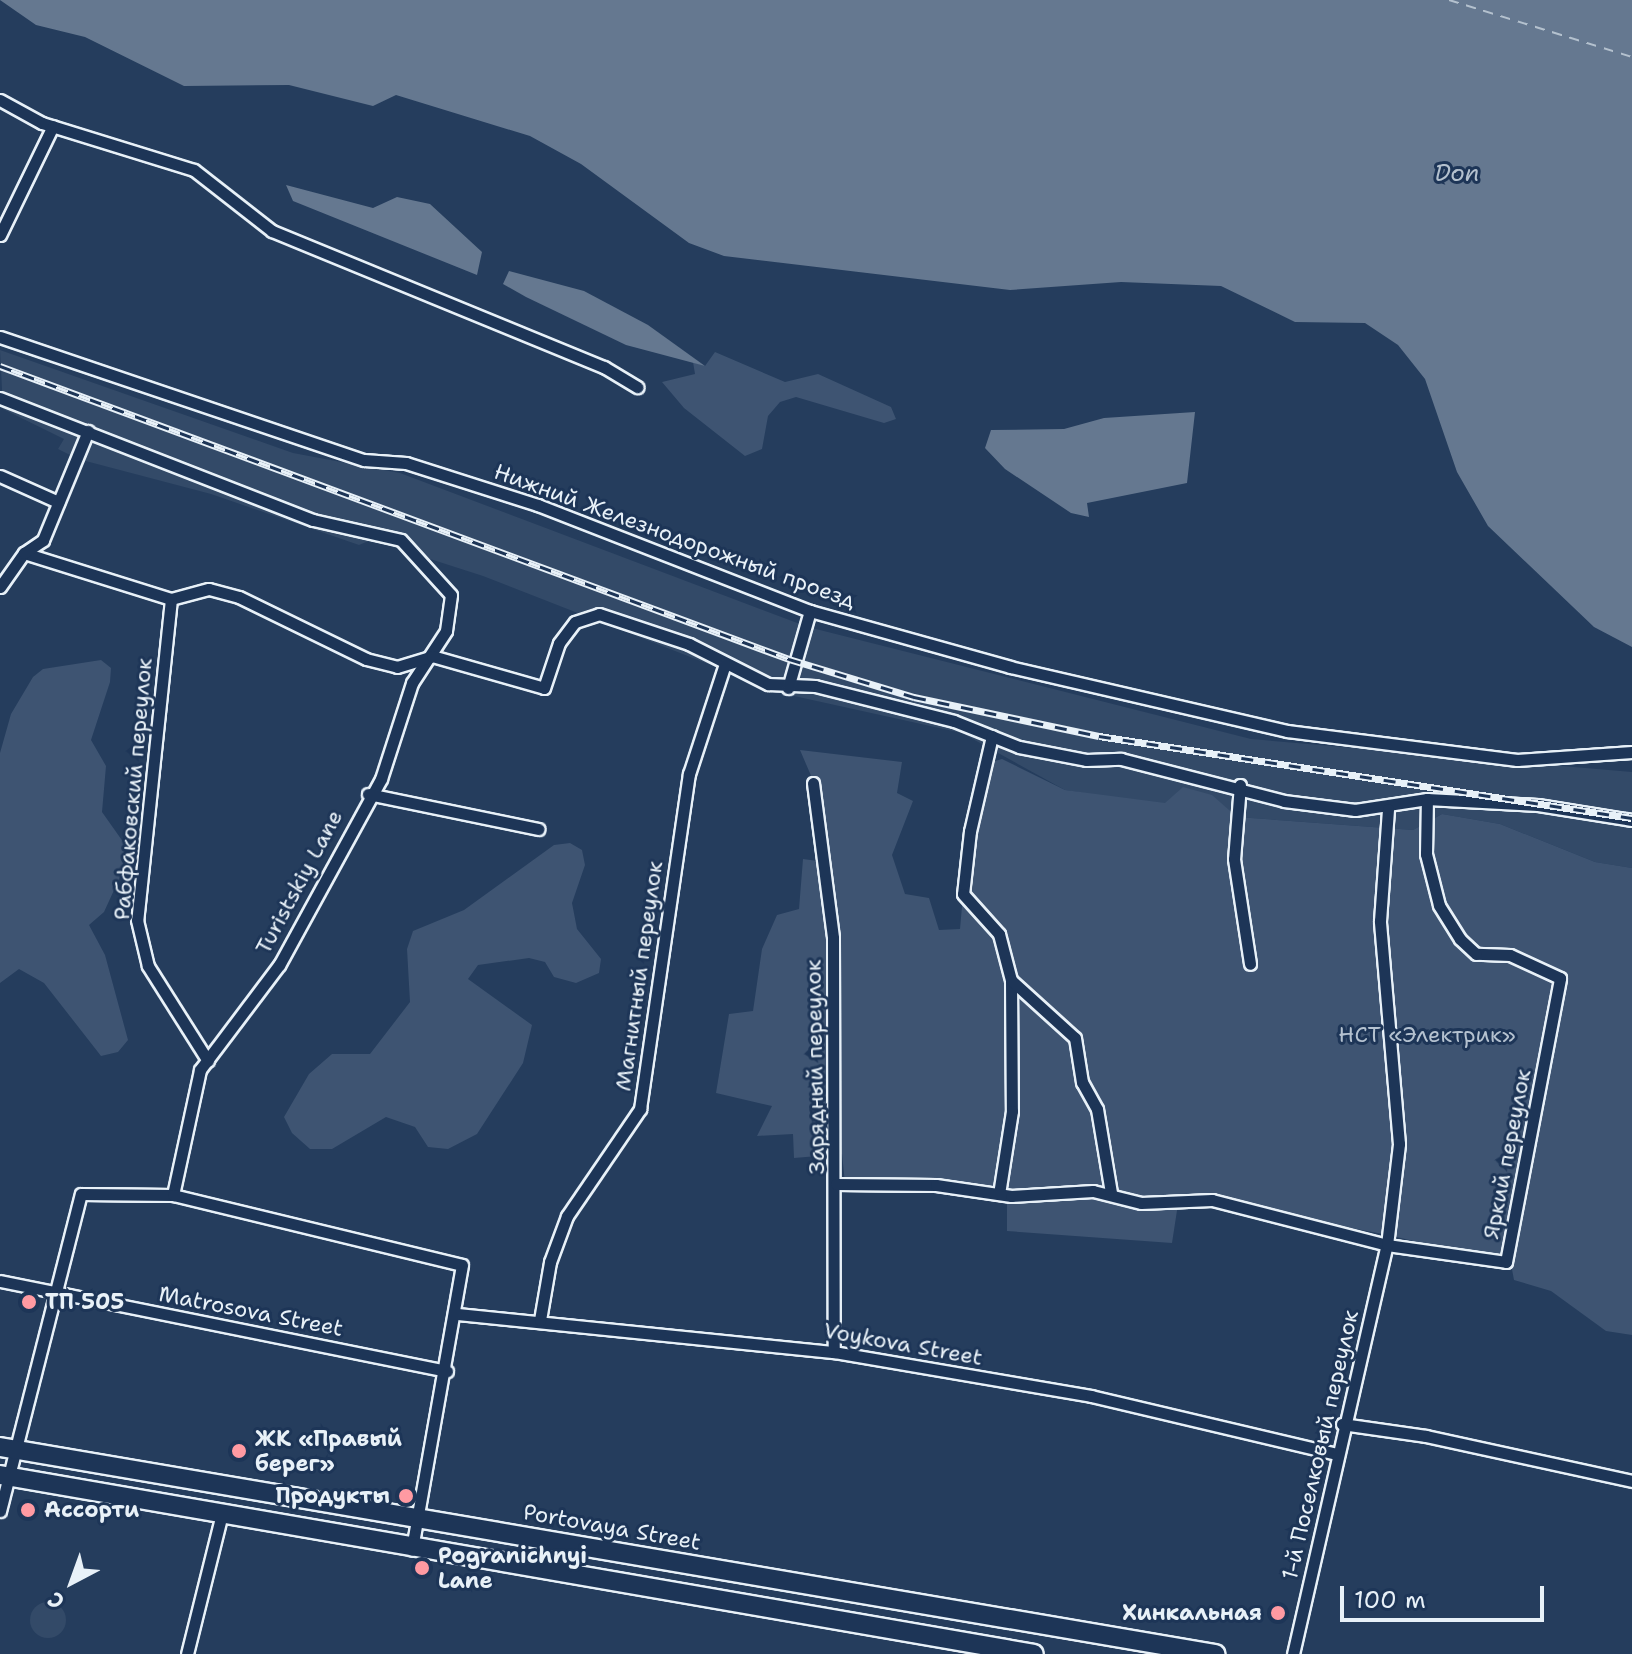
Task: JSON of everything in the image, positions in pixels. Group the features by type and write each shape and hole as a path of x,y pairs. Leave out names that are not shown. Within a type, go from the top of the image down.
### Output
{"main road":[{"name":"Portovaya Street","path":"8,1448 1215,1654"},
{"path":"4,1476 221,1518 1034,1654"}],"street":[{"path":"0,100 53,126 194,170 272,231 604,367 637,387"},
{"path":"0,235 53,126"},
{"name":"Нижний Железнодорожный проезд","path":"0,337 364,460 406,463 538,505 810,611 1010,667 1287,731 1517,760 1632,752"},
{"path":"0,398 88,431 43,540 24,553 0,587"},
{"name":"Turistskiy Lane","path":"88,431 313,520 401,540 446,583 451,595 446,631 412,683 381,779 368,794 279,965 208,1061 173,1195"},
{"path":"0,476 58,502"},
{"path":"24,553 171,599 209,589 239,597 366,659 397,667 432,656 544,688 559,643 575,622 599,614 689,644 746,678 788,688 815,686 1072,757 1121,759 1240,785 1284,801 1388,809 1427,799 1538,805 1632,820"},
{"name":"Рабфаковский переулок","path":"171,599 137,920 148,966 208,1061"},
{"path":"788,688 810,611"},
{"name":"Магнитный переулок","path":"540,1320 550,1262 567,1216 640,1109 689,774 725,664"},
{"path":"992,736 970,831 963,894 999,934 1011,980 1012,1111 999,1194"},
{"name":"Зарядный переулок","path":"813,783 833,938 836,1184 834,1352"},
{"path":"1240,785 1234,859 1250,964"},
{"path":"368,794 538,829"},
{"name":"Яркий переулок","path":"1387,1245 1506,1262 1560,978 1510,955 1476,954 1460,939 1439,905 1426,854 1427,799"},
{"name":"1-й Поселковый переулок","path":"1293,1654 1342,1424 1387,1245 1399,1144 1380,921 1388,809"},
{"path":"1011,980 1075,1038 1082,1082 1097,1109 1111,1193"},
{"path":"836,1184 999,1194 1111,1193 1141,1203 1212,1200 1387,1245"},
{"path":"0,1511 8,1448 81,1194 173,1195 462,1265 458,1314 412,1550"},
{"name":"Matrosova Street","path":"0,1281 447,1371"},
{"name":"Voykova Street","path":"458,1314 834,1352 1091,1396 1336,1454"},
{"path":"1342,1424 1632,1481"},
{"path":"189,1653 221,1518"}],"shaded area":[{"path":"0,350 293,453 400,473 808,627 1251,739 1632,772 1632,868 1595,862 1500,824 1442,814 1413,830 1237,817 1065,790 962,733 785,694 483,576 371,540 359,545 211,494 78,459 58,449 64,439 3,409"},
{"path":"48,1602 60,1608 66,1620 60,1632 48,1638 36,1632 30,1620 36,1608"}],"green space":[{"path":"715,352 785,382 818,374 891,407 896,419 884,423 796,397 780,402 768,416 762,449 745,456 684,408 662,382 695,374 693,362 705,366"},
{"path":"101,660 111,668 110,682 91,740 106,766 102,812 131,853 104,912 89,925 105,955 128,1040 118,1052 101,1056 44,983 19,969 0,983 0,753 11,714 33,677 43,669"},
{"name":"НСТ «Электрик»","path":"800,750 902,762 897,793 913,801 892,855 905,894 929,898 939,930 960,929 968,838 988,763 1002,759 1065,790 1165,803 1183,787 1212,795 1237,817 1413,830 1442,814 1500,824 1595,862 1632,868 1632,1335 1606,1331 1551,1291 1514,1280 1511,1264 1388,1235 1200,1199 1178,1204 1172,1243 1007,1231 1007,1196 845,1183 842,1154 794,1158 793,1134 757,1136 772,1106 716,1093 729,1014 753,1011 762,949 777,915 799,909 803,859 825,862 815,785"},
{"path":"570,843 582,850 585,865 572,903 577,929 601,959 599,973 576,983 554,977 545,962 529,958 478,965 468,979 532,1025 523,1063 477,1134 448,1149 428,1147 415,1127 386,1117 332,1149 310,1149 292,1133 284,1117 309,1074 332,1054 370,1054 410,1002 407,949 413,931 464,910 554,845"}],"water":[{"name":"Don","path":"0,0 1632,0 1632,647 1594,627 1488,526 1457,472 1425,379 1398,345 1365,323 1295,322 1221,286 1121,282 1010,290 724,256 689,243 581,164 530,136 396,95 373,106 289,85 184,86 85,37 36,25"},
{"path":"286,185 373,208 397,197 430,204 482,252 477,275 293,201"},
{"path":"509,271 584,291 648,325 705,366 626,345 526,297 503,284"},
{"path":"1195,412 1187,483 1087,503 1089,517 1071,513 1005,469 985,448 991,430 1064,429 1104,418"}],"ferry route":[{"path":"1449,0 1632,57"}],"railway":[{"path":"0,366 789,659 914,697 1099,736 1632,818"}],"place":[{"name":"ТП 505","path":"29,1302"},
{"name":"ЖК «Правый берег»","path":"239,1451"},
{"name":"Продукты","path":"406,1496"},
{"name":"Ассорти","path":"28,1510"},
{"name":"Pogranichnyi Lane","path":"422,1568"},
{"name":"Хинкальная","path":"1278,1613"}]}
